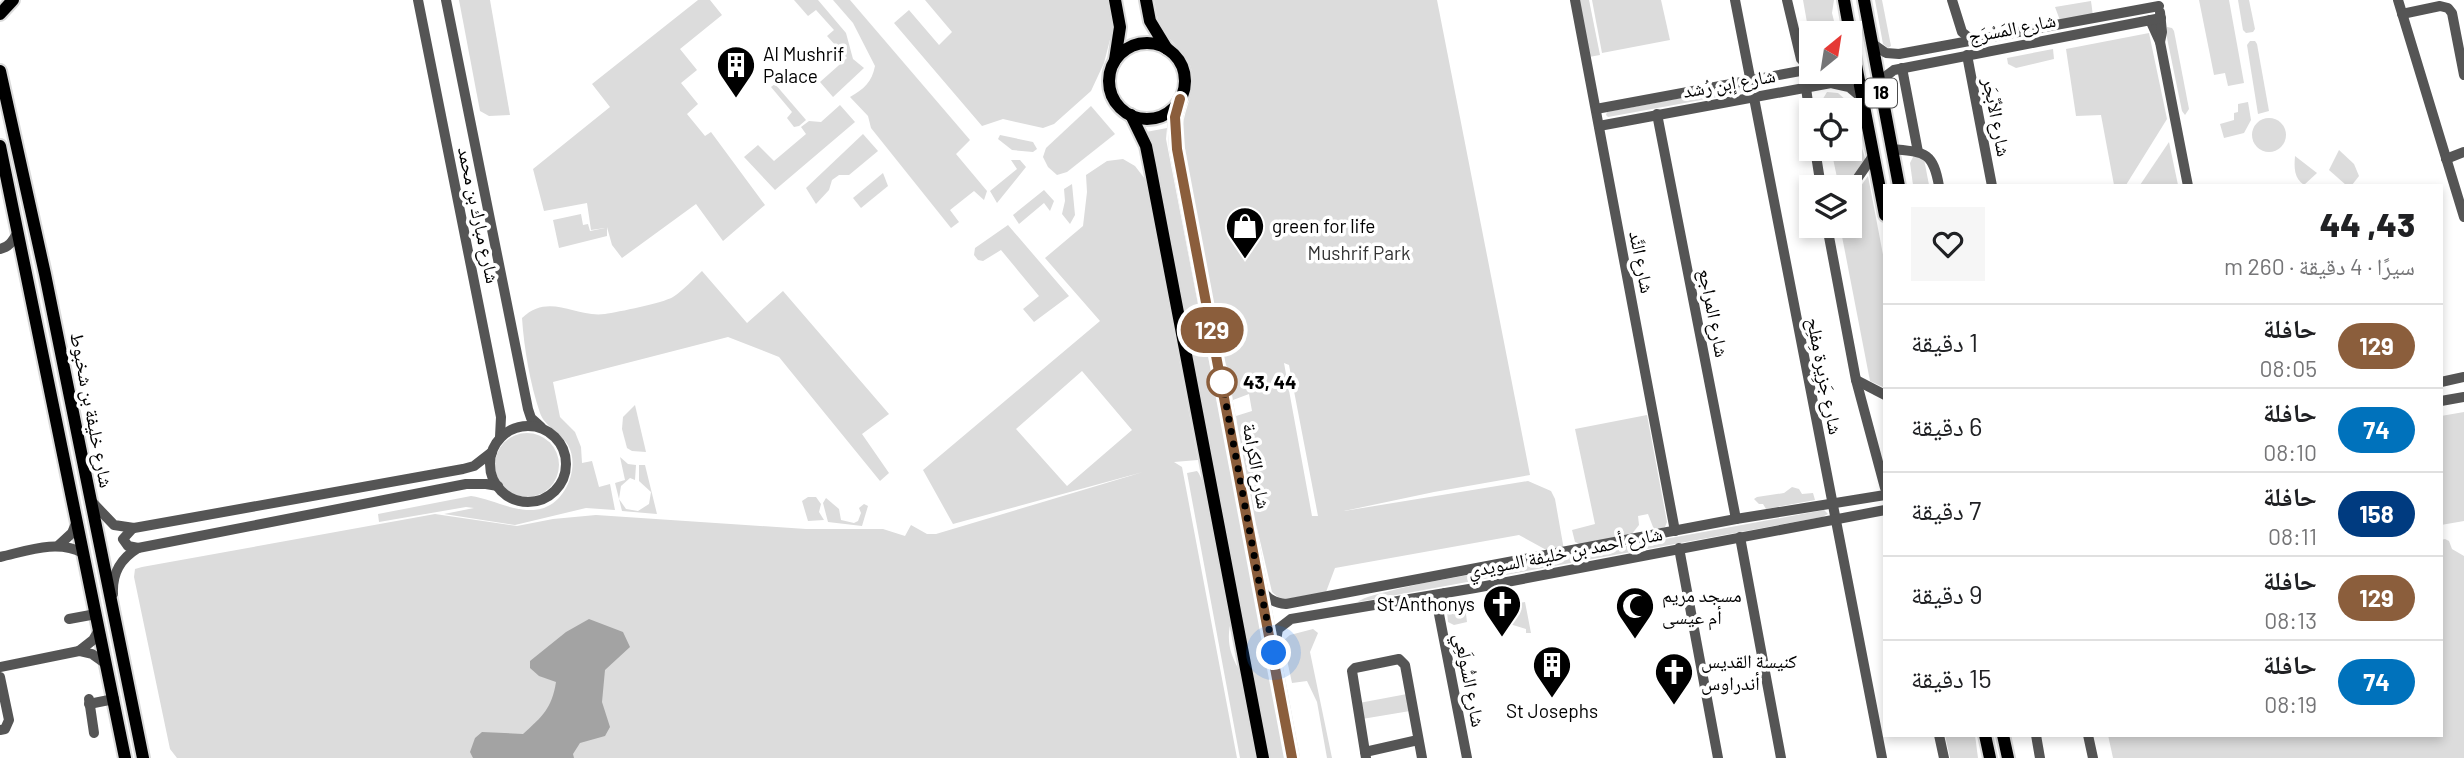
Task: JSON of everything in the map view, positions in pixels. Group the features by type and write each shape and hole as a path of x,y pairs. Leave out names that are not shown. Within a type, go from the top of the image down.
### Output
{"main road":[{"path":"0,14 13,0"},
{"path":"1115,0 1120,27 1115,61 1109,79 1110,91 1122,109 1142,119 1153,118 1173,108 1180,99 1184,90 1183,72 1174,55 1167,50 1149,43 1139,44 1129,48 1115,61"},
{"path":"1146,0 1150,21 1167,50"},
{"name":"18","path":"1844,0 1847,21"},
{"name":"18","path":"1864,0 1899,184"},
{"name":"شارع خليفة بن شخبوط","path":"0,71 42,261 143,758"},
{"name":"18","path":"1859,84 1883,205"},
{"name":"شارع الكرامة","path":"1180,99 1175,117 1177,149 1292,758"},
{"path":"1131,115 1148,156 1263,758"},
{"name":"شارع خليفة بن شخبوط","path":"0,146 125,758"},
{"path":"1985,737 1990,758"},
{"path":"2003,737 2008,758"}],"street":[{"name":"شارع مبارك بن محمد","path":"418,0 498,404 500,437"},
{"name":"شارع مبارك بن محمد","path":"446,0 528,409 531,418 541,428"},
{"name":"شارع النَّد","path":"1575,0 1675,531"},
{"name":"شارع جَزِيرة مِفلِح","path":"1735,0 1882,758"},
{"path":"1787,0 1799,51"},
{"path":"1951,0 1960,28 1965,36 1973,41"},
{"path":"2133,10 2140,0"},
{"path":"2398,0 2446,159 2461,197 2464,218"},
{"path":"2159,3 2156,19 2188,184"},
{"name":"شارع المَسْرَج","path":"1873,44 1881,51 1892,54 1922,50 2088,20 2159,3"},
{"path":"2402,14 2440,6 2448,8 2452,13 2464,75"},
{"name":"شارع المَسْرَج","path":"1902,68 2156,19"},
{"path":"2088,20 2085,27 2089,32"},
{"path":"1952,44 1958,37 1960,28"},
{"path":"1922,50 1924,63"},
{"name":"شارع الأبْجَر","path":"1967,55 1992,184"},
{"path":"1794,72 1799,63"},
{"path":"1880,89 1890,72 1902,68 1918,152"},
{"name":"شارع إبن رُشد","path":"1596,109 1799,71"},
{"name":"شارع إبن رُشد","path":"1599,126 1838,83 1849,87 1862,98"},
{"path":"1806,88 1807,98"},
{"name":"شارع المراجع","path":"1657,114 1736,519"},
{"path":"1892,149 1918,152 1933,160 1939,184"},
{"path":"2446,159 2464,152"},
{"path":"1860,175 1873,156"},
{"path":"18,232 3,248 23,256"},
{"path":"1829,238 1856,380 1883,485 1880,495"},
{"path":"2443,382 2464,377"},
{"path":"1856,380 1883,394"},
{"path":"2443,401 2464,397"},
{"path":"519,426 541,428 561,443 566,456 563,481 545,499 519,501 507,495 492,476 492,452 500,437 519,426"},
{"path":"91,501 111,523 134,528 463,469 474,466 492,452"},
{"path":"115,615 114,575 122,560 138,548 466,484 498,486"},
{"name":"شارع أحمد بن خليفة السويدي","path":"1260,587 1267,598 1286,604 1736,519 1880,495"},
{"name":"شارع أحمد بن خليفة السويدي","path":"1274,653 1278,629 1291,619 1883,511"},
{"path":"59,545 72,533 77,521"},
{"path":"134,528 123,539 128,545 138,548"},
{"path":"1740,537 1781,758"},
{"path":"0,556 59,545 72,547 83,553"},
{"path":"1679,548 1718,758"},
{"path":"1357,591 1352,600 1359,608"},
{"path":"1420,597 1438,609 1445,593"},
{"name":"شارع السُّولَعِي","path":"1438,609 1467,758"},
{"path":"69,619 96,614"},
{"path":"79,651 93,640 99,630"},
{"path":"0,667 79,651 92,654 107,665"},
{"path":"1419,740 1365,755 1351,676 1355,668 1399,659 1403,661 1419,740 1422,758"},
{"path":"0,677 9,720 5,729 0,730"},
{"path":"94,733 89,702 114,699"},
{"path":"1939,737 1944,758"},
{"path":"2036,737 2040,758"},
{"path":"2088,737 2093,758"}],"green space":[{"path":"459,0 490,0 510,115 489,116 480,111"},
{"path":"698,0 710,0 722,15 680,49 697,70 681,83 698,104 687,114 705,136 711,132 765,205 723,241 696,204 622,258 612,245 607,227 607,236 559,248 553,220 581,214 583,225 588,224 590,231 605,228 591,230 587,203 544,211 533,169 610,107 592,84"},
{"path":"794,0 818,0 846,33 853,59 864,68 833,97 820,82 847,58 827,36 834,30 816,10 808,16"},
{"path":"833,0 850,0 970,140 956,154 987,191 984,200 974,191 950,210 959,222 951,228 871,128 868,116 850,97 867,84 875,66 853,23"},
{"path":"925,0 1108,0 1113,28 1104,63 1091,91 1054,124 1043,128 1003,119 982,126 894,23 909,10 939,45 952,32"},
{"name":"Mushrif Park","path":"1154,0 1437,0 1530,475 1344,511 1528,481 1551,491 1555,499 1564,550 1550,552 1519,535 1335,568 1326,592 1281,600 1272,592 1257,528 1248,503 1236,416 1252,411 1249,394 1233,400 1226,364 1222,359 1183,137 1184,120 1192,89 1192,72 1187,59 1161,27","holes":["1284,363 1289,365 1318,516 1312,516"]},
{"path":"1577,0 1589,0 1600,55 1589,57"},
{"path":"1592,0 1661,0 1670,40 1602,53"},
{"path":"1803,0 1834,0 1834,21 1807,21"},
{"path":"1875,0 1882,0 1891,46 1888,48 1883,44"},
{"path":"2199,0 2229,0 2244,83 2228,86 2225,73 2214,75"},
{"path":"2238,0 2249,0 2255,29 2253,32 2246,33 2243,30"},
{"path":"2091,1 2093,16 2061,23 2055,7"},
{"path":"2167,27 2174,31 2189,109 2185,115 2166,33"},
{"path":"2149,33 2167,119 2127,184 2114,184 2101,115 2076,116 2066,49"},
{"path":"2250,41 2257,44 2269,111 2258,114 2247,45"},
{"path":"2053,49 2054,59 2016,68 2008,64 2007,58"},
{"path":"775,84 806,120 799,126 794,127 787,118 792,112 771,87"},
{"path":"1745,86 1745,92 1608,117 1606,115 1607,112"},
{"path":"1827,92 1838,93 1844,98 1823,98"},
{"path":"2248,102 2251,120 2244,133 2224,138 2220,124 2234,120 2238,104"},
{"path":"840,105 855,122 775,190 744,157 758,145 774,161 806,134 801,127 809,121 821,122"},
{"path":"1091,106 1115,134 1067,172 1057,175 1048,167 1043,157 1046,148"},
{"path":"2269,118 2281,123 2286,135 2281,147 2269,152 2257,147 2252,135 2257,123"},
{"path":"1167,128 1166,139 1286,758 1270,758 1153,150 1146,132"},
{"path":"863,134 878,151 849,175 839,175 832,180 829,190 816,204 806,188"},
{"path":"1000,135 1033,142 1037,149 1033,152 1012,150 998,139"},
{"path":"2169,142 2178,184 2141,184"},
{"path":"1862,148 1866,161 1856,175 1836,175 1834,161 1862,161"},
{"path":"2339,150 2354,164 2359,176 2353,184 2345,184 2329,170"},
{"path":"1914,155 1924,159 1929,184 1913,184 1910,163"},
{"path":"2295,156 2317,173 2303,184 2295,172"},
{"path":"1123,159 1135,166 1145,179 1198,460 1174,462 1182,467 1237,758 177,758 170,749 134,577 135,569 142,567 435,514 517,526 596,515 806,529 883,529 905,536 911,525 927,534 936,534 1143,472 953,524 923,470 1100,321 1045,258 1083,226 1086,175 1107,161","holes":["1082,371 1132,430 1067,486 1016,429"]},
{"path":"1011,160 1020,160 1026,167 997,203 990,191 1017,169"},
{"path":"883,173 888,186 861,208 853,198"},
{"path":"1868,176 1883,255 1883,387 1870,381 1842,238 1862,238 1862,184"},
{"path":"1072,184 1075,215 1070,224 1062,214 1064,189"},
{"path":"1044,190 1054,201 1050,211 1044,203 1019,224 1013,215"},
{"path":"1008,225 1069,296 1034,322 1023,309 1039,296 1001,250 983,261 974,255 975,248"},
{"path":"702,271 747,323 783,291 889,414 862,434 889,473 880,481 779,357 728,337 553,382 560,417 575,432 581,447 582,463 592,461 599,487 610,484 615,510 586,508 515,525 444,514 474,508 466,507 379,522 378,514 471,496 526,510 552,504 565,490 573,463 568,445 545,422 540,413 528,366 522,318 542,307 605,314 651,304 673,297"},
{"path":"635,405 646,452 627,448 622,429 623,417"},
{"path":"2464,412 2464,521 2443,525 2443,416"},
{"path":"1647,415 1667,522 1665,527 1656,530 1648,514 1638,516 1639,525 1631,535 1580,544 1575,542 1572,530 1595,524 1575,429"},
{"path":"527,433 545,439 553,447 559,465 553,483 545,491 527,497 509,491 501,483 495,465 501,447 509,439"},
{"path":"620,457 628,464 636,465 635,480 630,478 621,486 619,499 615,483 625,480"},
{"path":"639,465 645,465 657,514 622,511 619,499 626,509 638,511 649,504 651,492 639,481"},
{"path":"1197,471 1212,519 1230,625 1230,647 1238,668 1256,758 1240,758 1187,473"},
{"path":"1792,487 1799,489 1802,494 1813,493 1815,500 1766,509 1754,499 1784,493"},
{"path":"808,497 816,497 821,504 819,512 824,520 808,521 802,501"},
{"path":"826,498 839,509 841,520 854,523 858,521 861,513 859,508 864,504 868,506 862,526 828,522 823,503"},
{"path":"1824,510 1828,514 1822,517 1358,602 1376,594 1419,584"},
{"path":"2443,540 2449,541 2452,549 2464,556 2464,758 2113,758 2108,737 2443,737"},
{"path":"1454,602 1468,604 1470,612 1466,614 1467,622 1454,625 1448,622 1447,611"},
{"path":"1525,602 1531,633 1503,622 1500,606"},
{"path":"1313,629 1318,633 1310,652 1332,758 1327,758 1317,702 1307,681 1292,683 1283,641 1290,635"},
{"path":"1407,694 1410,711 1362,719 1359,703"},
{"path":"1945,737 1975,737 1978,758 1950,758"}],"shaded area":[{"path":"589,619 623,632 630,647 605,670 602,702 610,727 605,736 580,743 573,754 574,758 473,758 470,752 475,738 482,732 523,734 541,717 552,699 556,682 539,676 530,668 530,661 566,632"}],"bus line":[{"name":"129","path":"1180,99 1175,117 1177,149 1292,758"}],"place":[{"name":"Al Mushrif Palace","path":"736,99"},
{"name":"green for life","path":"1245,260"},
{"name":"43, 44","path":"1222,382"},
{"name":"St Anthonys","path":"1502,638"},
{"name":"مسجد مريم أم عيسى","path":"1635,640"},
{"name":"St Josephs","path":"1552,699"},
{"name":"كنيسة القديس أندراوس","path":"1674,706"}],"route":[{"path":"1222,382 1274,653"}]}
